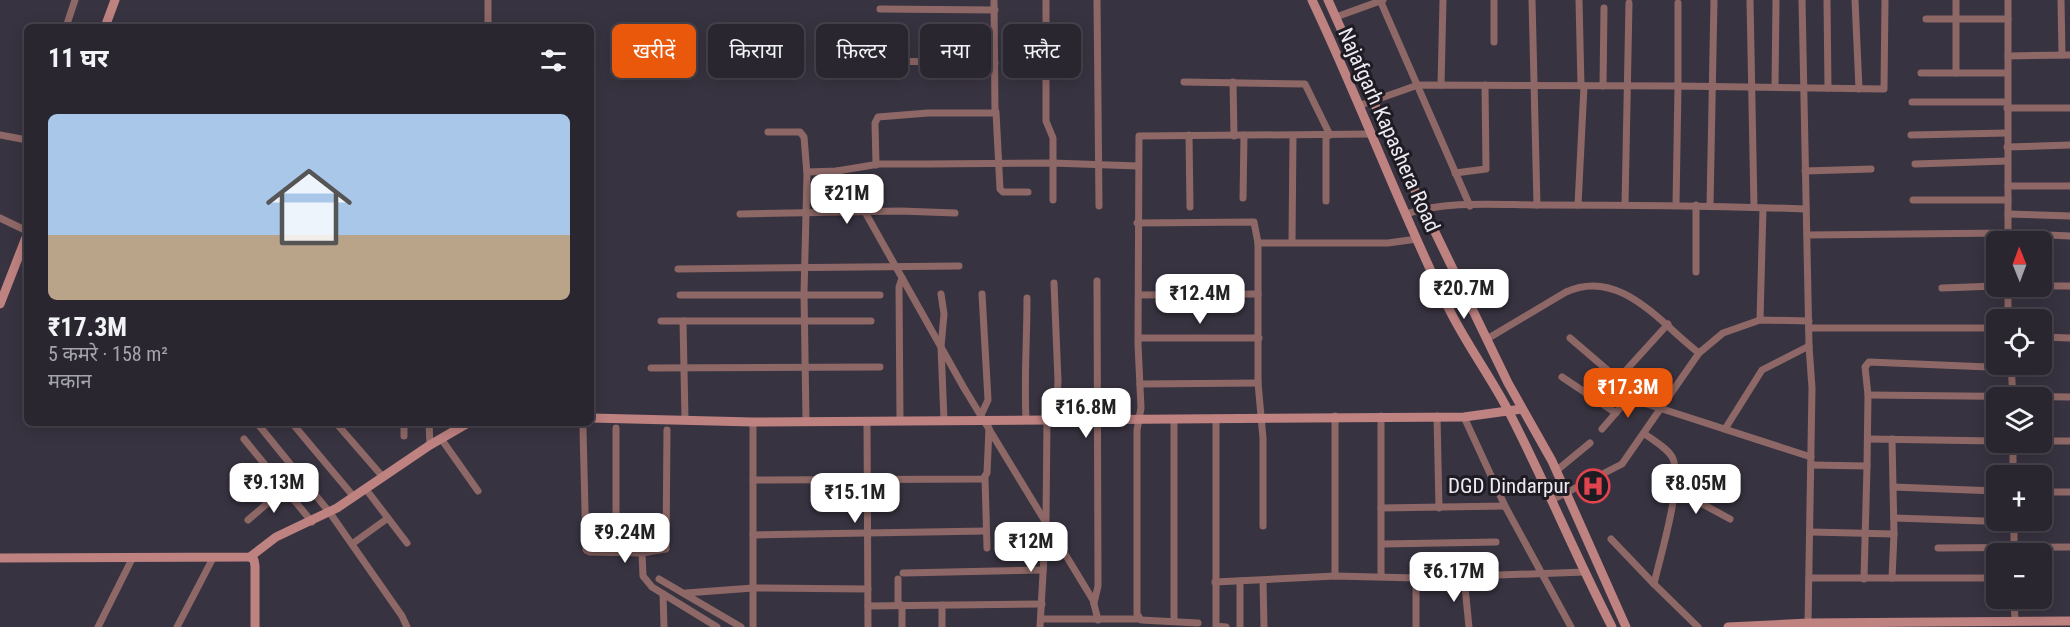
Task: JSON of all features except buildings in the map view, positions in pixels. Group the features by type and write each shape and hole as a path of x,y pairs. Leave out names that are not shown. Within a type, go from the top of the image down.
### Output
{"street":[{"path":"67,24 75,0"},
{"path":"106,24 115,0"},
{"path":"488,0 488,24"},
{"path":"994,0 1000,191 1028,192"},
{"path":"1046,0 1046,121 1052,136 1053,200"},
{"path":"1097,0 1099,206"},
{"name":"Najafgarh Kapashera Road","path":"1312,0 1361,105 1449,310 1509,412 1585,572 1620,627"},
{"name":"Najafgarh Kapashera Road","path":"1328,0 1487,339 1566,492 1620,627"},
{"path":"1336,17 1381,0 1470,206"},
{"path":"1441,85 1443,0"},
{"path":"1494,0 1494,42"},
{"path":"1532,0 1537,205"},
{"path":"1578,205 1583,86 1579,0"},
{"path":"1710,206 1714,0"},
{"path":"1750,0 1754,207"},
{"path":"1775,87 1776,0"},
{"path":"1802,0 1809,346 1812,388 1808,623"},
{"path":"1827,0 1828,88"},
{"path":"1855,0 1859,89"},
{"path":"1361,105 1416,85 1884,89 1885,0"},
{"path":"1956,0 1956,73"},
{"path":"2008,0 2008,231"},
{"path":"2008,56 2066,55 2061,0"},
{"path":"1625,205 1629,3"},
{"path":"1677,205 1678,3"},
{"path":"1603,86 1604,8"},
{"path":"880,9 995,10"},
{"path":"1926,19 2008,19"},
{"path":"908,61 995,63"},
{"path":"1921,74 2007,73"},
{"path":"1184,82 1305,84 1328,135 1326,201"},
{"path":"1233,82 1234,136"},
{"path":"1455,173 1486,169 1485,85"},
{"path":"1912,102 2070,108"},
{"path":"876,165 875,123 878,117 996,112"},
{"path":"768,132 802,133 807,172 804,293 806,420"},
{"path":"1911,135 2007,133"},
{"path":"1139,619 1137,614 1138,420 1141,408 1137,166 1139,136 1373,134"},
{"path":"0,135 24,139"},
{"path":"1189,135 1190,207"},
{"path":"1243,198 1244,135"},
{"path":"1292,242 1293,136"},
{"path":"2007,147 2070,146"},
{"path":"1915,164 2007,161"},
{"path":"807,172 837,171 876,165 1052,163 1137,166"},
{"path":"1805,171 1871,169"},
{"path":"837,171 856,196 894,267 1046,520 1094,603 1098,620"},
{"path":"2008,186 2070,186"},
{"path":"1913,200 2008,200"},
{"path":"1406,214 1425,208 1537,205 1677,205 1806,209"},
{"path":"1696,206 1696,272"},
{"path":"1760,320 1763,208"},
{"path":"740,214 901,211 955,213"},
{"path":"2008,214 2070,216"},
{"path":"0,218 24,231"},
{"path":"1137,223 1254,222 1258,243 1258,384 1261,418 1263,526"},
{"path":"1807,235 1986,233"},
{"path":"2052,235 2070,236"},
{"path":"1258,243 1388,243 1417,239"},
{"path":"0,304 24,241"},
{"path":"678,269 959,266"},
{"path":"900,420 899,287 902,278"},
{"path":"1094,603 1098,586 1097,281"},
{"path":"1054,283 1058,381 1052,420 1040,623 1139,619 1198,623"},
{"path":"1487,339 1566,292 1579,286 1594,284 1646,306 1698,354"},
{"path":"1942,288 1986,286"},
{"path":"2052,286 2070,286"},
{"path":"680,295 804,293 880,295"},
{"path":"941,294 944,314 941,347 944,420"},
{"path":"982,294 988,400 985,421 987,548"},
{"path":"1139,295 1258,294"},
{"path":"1026,419 1024,377 1027,351 1027,298"},
{"path":"1552,500 1622,464 1645,434 1658,408 1698,354 1723,333 1760,320 1809,325 1986,328"},
{"path":"661,321 871,321"},
{"path":"683,321 685,419"},
{"path":"1619,378 1668,324"},
{"path":"1140,338 1259,338"},
{"path":"1570,338 1647,404 1725,429 1811,461 1867,465"},
{"path":"2052,338 2070,338"},
{"path":"1725,429 1762,370 1809,346"},
{"path":"1864,579 1868,438 1868,395 1865,367 1869,362 1986,365"},
{"path":"651,368 880,367"},
{"path":"1562,377 1616,413"},
{"path":"1140,384 1258,384"},
{"path":"1602,429 1633,393"},
{"path":"1868,395 1986,397"},
{"path":"2052,397 2070,397"},
{"path":"594,418 753,422 1138,420 1335,416 1464,417 1522,409"},
{"path":"1335,416 1335,576"},
{"path":"1381,416 1381,576"},
{"path":"1437,416 1439,508"},
{"path":"1464,417 1505,506 1541,576 1571,627"},
{"path":"1216,418 1216,626 1226,627"},
{"path":"1174,419 1174,620"},
{"path":"867,421 868,627"},
{"path":"753,422 753,627"},
{"path":"259,426 330,513 402,616 407,627"},
{"path":"295,426 354,497"},
{"path":"339,426 382,476"},
{"path":"404,426 404,435"},
{"path":"429,426 430,445"},
{"path":"0,558 250,557 276,537 330,513 382,476 430,445 442,440 456,426"},
{"path":"615,428 616,551"},
{"path":"583,429 585,546 590,552 642,553 666,549 667,430"},
{"path":"1645,434 1672,457 1675,489 1654,584"},
{"path":"1868,438 1986,441"},
{"path":"244,439 312,522"},
{"path":"1892,439 1894,518 1892,578"},
{"path":"442,440 478,490"},
{"path":"2052,441 2070,441"},
{"path":"1556,471 1590,443"},
{"path":"243,486 266,466"},
{"path":"753,480 985,478"},
{"path":"248,520 285,488"},
{"path":"366,488 408,543"},
{"path":"1893,488 1986,491"},
{"path":"1675,489 1730,519"},
{"path":"2052,492 2070,492"},
{"path":"1381,508 1505,506"},
{"path":"352,544 388,518"},
{"path":"1894,518 1986,520"},
{"path":"753,535 986,531"},
{"path":"1810,532 1894,534"},
{"path":"1611,539 1698,627"},
{"path":"1382,544 1497,542"},
{"path":"2052,548 2070,547"},
{"path":"1938,548 1986,549"},
{"path":"642,553 643,576 652,587 717,627"},
{"path":"98,627 133,557"},
{"path":"250,557 254,560 255,566 254,625"},
{"path":"177,627 213,558"},
{"path":"902,627 900,576 1043,570"},
{"path":"1215,582 1335,576 1416,578 1541,576 1585,572"},
{"path":"1464,577 1469,627"},
{"path":"1416,578 1416,627"},
{"path":"1809,578 1986,578"},
{"path":"659,579 741,627"},
{"path":"1240,581 1240,627"},
{"path":"1263,581 1264,627"},
{"path":"686,593 753,588 868,589"},
{"path":"663,594 663,627"},
{"path":"868,606 1041,604"},
{"path":"942,605 942,627"},
{"path":"2014,609 2014,621"},
{"path":"1728,627 1808,623 1882,625 2014,621 2026,624 2070,621"}],"place":[{"name":"DGD Dindarpur","path":"1593,486"}]}
